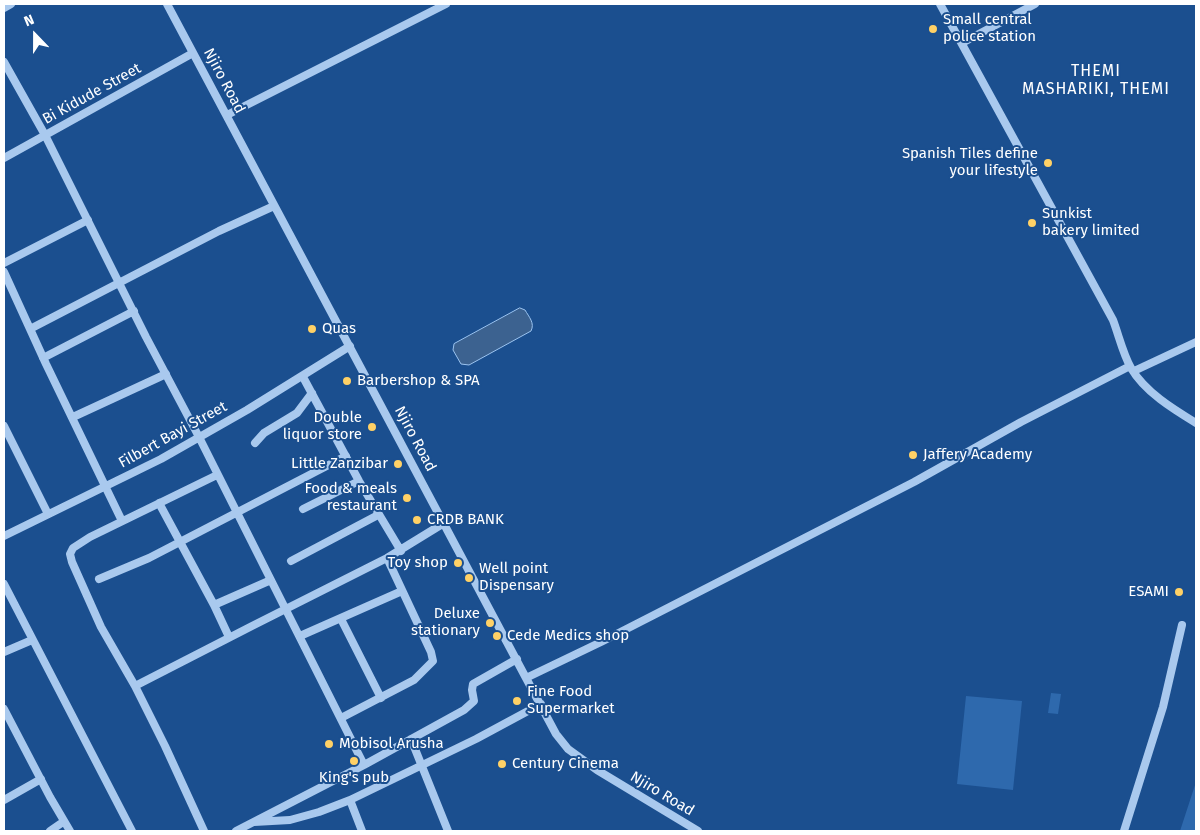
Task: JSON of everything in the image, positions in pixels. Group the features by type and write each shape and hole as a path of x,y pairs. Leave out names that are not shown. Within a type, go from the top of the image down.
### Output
{"street":[{"path":"4,8 11,4"},
{"name":"Njiro Road","path":"167,4 560,740 572,753 698,831"},
{"path":"226,115 446,4"},
{"path":"940,4 1109,313 1132,369 1148,388 1196,423"},
{"path":"962,43 1035,4"},
{"name":"Bi Kidude Street","path":"4,158 193,53"},
{"path":"4,62 46,135 342,718 364,765"},
{"path":"30,329 219,231 274,206"},
{"path":"4,263 88,220"},
{"path":"4,272 43,358 122,521"},
{"path":"43,358 134,311"},
{"path":"526,678 601,642 914,482 1029,418 1132,369 1196,342"},
{"name":"Filbert Bayi Street","path":"4,536 148,466 199,438 350,346"},
{"path":"72,417 166,374"},
{"path":"303,376 378,515 401,550"},
{"path":"255,443 264,433 297,413 312,393"},
{"path":"4,426 48,514"},
{"path":"99,579 149,558 180,540 346,456"},
{"path":"204,831 136,686 101,626 70,554 77,545 217,475"},
{"path":"303,509 359,481"},
{"path":"159,503 214,605 229,637"},
{"path":"291,561 378,515"},
{"path":"136,686 387,558 444,523"},
{"path":"342,718 414,680 432,664 434,659 387,558"},
{"path":"214,605 271,580"},
{"path":"4,584 132,831"},
{"path":"300,636 402,591"},
{"path":"341,619 380,698"},
{"path":"1124,831 1161,715 1182,625"},
{"path":"4,652 32,640"},
{"path":"236,831 364,765 468,706 474,700 473,684 516,659"},
{"path":"252,822 290,820 319,812 350,800 476,739 541,704"},
{"path":"4,709 63,822 70,831"},
{"path":"411,739 448,831"},
{"path":"4,800 41,779"},
{"path":"350,800 362,831"},
{"path":"50,831 63,822"}],"shaded area":[{"path":"520,308 525,310 531,320 531,331 469,365 461,364 453,350 454,344"},
{"path":"1051,693 1061,694 1058,714 1048,713"},
{"path":"966,696 1022,701 1013,790 957,784"},
{"path":"1196,782 1196,831 1180,831"}],"place":[{"name":"Small central police station","path":"933,29"},
{"name":"Spanish Tiles define your lifestyle","path":"1048,163"},
{"name":"Sunkist bakery limited","path":"1032,223"},
{"name":"Quas","path":"312,329"},
{"name":"Barbershop & SPA","path":"347,381"},
{"name":"Double liquor store","path":"372,427"},
{"name":"Jaffery Academy","path":"913,455"},
{"name":"Little Zanzibar","path":"398,464"},
{"name":"Food & meals restaurant","path":"407,498"},
{"name":"CRDB BANK","path":"417,520"},
{"name":"Toy shop","path":"458,563"},
{"name":"Well point Dispensary","path":"469,578"},
{"name":"ESAMI","path":"1179,592"},
{"name":"Deluxe stationary","path":"490,623"},
{"name":"Cede Medics shop","path":"497,636"},
{"name":"Fine Food Supermarket","path":"517,701"},
{"name":"Mobisol Arusha","path":"329,744"},
{"name":"King's pub","path":"354,761"},
{"name":"Century Cinema","path":"502,764"}],"district":[{"name":"THEMI MASHARIKI, THEMI","path":"1096,81"}]}
